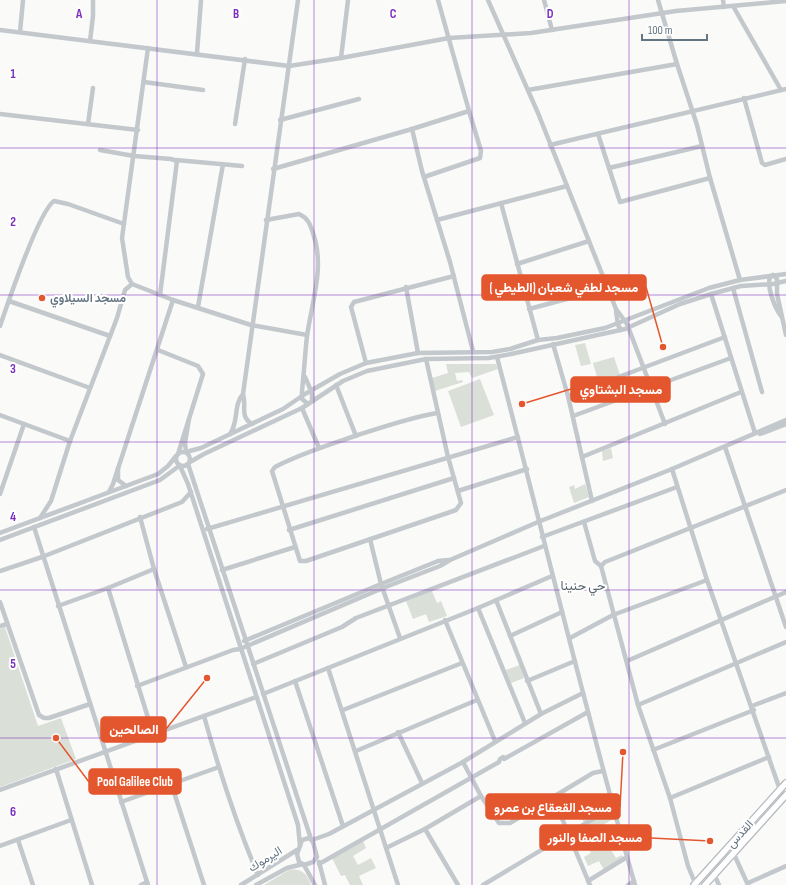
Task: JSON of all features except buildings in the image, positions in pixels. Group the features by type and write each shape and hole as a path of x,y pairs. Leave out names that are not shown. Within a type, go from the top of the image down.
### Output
{"main road":[{"name":"القدس","path":"695,884 786,783"},
{"name":"القدس","path":"705,885 786,795"}],"street":[{"path":"20,32 23,0"},
{"path":"90,41 93,0"},
{"path":"197,53 201,0"},
{"path":"252,424 247,420 244,414 243,394 251,324 298,0"},
{"path":"341,58 348,0"},
{"path":"424,177 480,158 481,150 438,0"},
{"path":"488,0 528,90 616,309 628,328 665,424"},
{"path":"544,0 552,30"},
{"path":"658,0 663,12 677,64 692,110 740,280"},
{"path":"723,0 724,6"},
{"path":"0,30 197,53 289,66 449,38 552,30 663,12 786,1"},
{"path":"550,145 692,110 784,90 733,6"},
{"path":"148,48 138,130 122,238 125,268 132,284 173,300 251,324 308,335"},
{"path":"235,124 245,59"},
{"path":"528,90 677,64"},
{"path":"144,82 202,90"},
{"path":"88,124 93,88"},
{"path":"744,98 762,163 765,165 786,159"},
{"path":"280,120 359,99"},
{"path":"273,169 469,111"},
{"path":"0,114 138,130"},
{"path":"412,129 424,177 454,276 473,351"},
{"path":"598,134 620,202 710,178"},
{"path":"609,168 702,146"},
{"path":"100,150 134,156 242,166"},
{"path":"160,294 165,270 176,160"},
{"path":"198,308 223,164"},
{"path":"437,220 567,186"},
{"path":"0,326 40,221 50,204 54,201 68,204 124,224"},
{"path":"501,203 516,264 538,340 542,342 539,347"},
{"path":"266,220 299,214 308,220 319,255 316,291 308,335 302,396 303,401 310,403"},
{"path":"516,264 589,241"},
{"path":"0,533 158,474 168,466 177,455 201,448 252,424 288,406 311,390 348,369 366,363 418,353 504,350 538,340 594,330 617,323 699,291 740,280 786,274"},
{"path":"772,275 777,279 781,316 786,335"},
{"path":"772,275 769,280 769,284 776,309 781,316"},
{"path":"366,363 351,305 356,302 406,287 454,276"},
{"path":"0,540 160,480 180,466 302,408 336,385 367,371 426,359 498,357 628,328 680,304 733,288 777,284 786,281"},
{"path":"40,518 51,501 70,441 110,336 125,290 132,284"},
{"path":"406,287 418,353"},
{"path":"529,309 608,288"},
{"path":"733,288 762,392"},
{"path":"711,294 753,434"},
{"path":"109,492 158,350 173,300"},
{"path":"9,301 110,336"},
{"path":"616,309 617,323 621,330"},
{"path":"568,396 725,337"},
{"path":"538,340 534,344 539,347"},
{"path":"552,344 568,396 592,501"},
{"path":"158,350 195,364 202,371 202,377 176,462 180,466 191,492 238,643 298,825 299,847 297,857 304,864 315,885"},
{"path":"0,355 90,388"},
{"path":"498,357 527,469 544,546 570,638 603,771 635,883 628,885"},
{"path":"573,416 731,358"},
{"path":"426,359 437,413 461,504 456,510 302,562 289,530 272,471 280,465 319,448 419,416 437,413"},
{"path":"304,376 311,390 310,403"},
{"path":"336,385 356,436"},
{"path":"582,457 741,392"},
{"path":"229,434 234,427 239,401 243,394"},
{"path":"302,408 319,448"},
{"path":"0,415 70,441"},
{"path":"189,419 185,443 186,452 190,456 189,463 196,490 315,848 325,885"},
{"path":"233,650 238,643 382,586 440,566 450,560 538,522 672,469 786,420"},
{"path":"0,494 24,424"},
{"path":"753,434 756,436 786,424"},
{"path":"202,530 518,437"},
{"path":"725,446 746,504 786,627"},
{"path":"118,468 118,480 126,486"},
{"path":"458,491 527,469"},
{"path":"672,469 707,580 753,708 780,790"},
{"path":"289,530 454,478"},
{"path":"542,537 677,487"},
{"path":"182,502 191,492 196,490"},
{"path":"601,566 605,562 690,529 746,504 786,490"},
{"path":"51,501 58,511"},
{"path":"0,571 42,557 140,517 182,502 188,502 194,505 200,503"},
{"path":"140,517 154,569 186,667"},
{"path":"584,522 595,561 601,566 613,616 627,661 638,705 670,798 688,866 695,884"},
{"path":"34,527 42,557 147,883 141,885"},
{"path":"370,539 388,606 400,638"},
{"path":"222,570 295,546"},
{"path":"253,664 340,628 356,618 544,546"},
{"path":"58,606 154,569"},
{"path":"263,694 478,608 552,576"},
{"path":"570,638 613,616 707,580"},
{"path":"137,686 233,650 240,649 382,586"},
{"path":"108,588 153,734"},
{"path":"627,661 722,622 786,592"},
{"path":"496,600 541,714"},
{"path":"0,602 36,709 41,717 49,718 90,704"},
{"path":"478,608 525,723"},
{"path":"510,636 562,612"},
{"path":"445,620 495,741"},
{"path":"0,626 7,624"},
{"path":"638,705 786,642"},
{"path":"527,681 575,661"},
{"path":"343,710 462,663"},
{"path":"328,668 343,710 398,885"},
{"path":"295,681 343,826"},
{"path":"299,847 304,839 322,837 463,762 525,723 583,693"},
{"path":"653,750 786,693"},
{"path":"0,790 256,697"},
{"path":"356,751 477,700"},
{"path":"319,864 472,778 499,762 503,757 504,759 588,712"},
{"path":"204,716 219,767 258,875"},
{"path":"398,732 422,783"},
{"path":"670,798 769,757"},
{"path":"463,762 481,796 499,824 510,823 592,773 603,771"},
{"path":"121,802 219,767"},
{"path":"56,769 92,885"},
{"path":"171,783 204,885"},
{"path":"386,848 481,796"},
{"path":"553,797 589,883 627,857"},
{"path":"483,885 568,833 613,808"},
{"path":"0,846 71,820"},
{"path":"425,828 458,885"},
{"path":"315,848 322,837"},
{"path":"18,840 33,885"},
{"name":"اليرموك","path":"241,885 299,847"},
{"path":"734,852 748,884 786,866"},
{"path":"256,885 287,868 314,862 316,853"},
{"path":"714,874 719,885"}],"shaded area":[{"path":"585,343 591,364 581,366 575,345"},
{"path":"614,357 620,375 598,381 593,363"},
{"path":"446,364 496,364 498,369 472,378 469,372 455,373 457,381 462,380 463,382 435,391 432,378 448,373"},
{"path":"480,379 494,415 461,427 448,391"},
{"path":"611,448 613,458 603,461 602,451"},
{"path":"585,484 589,497 574,503 569,487 574,485 575,489"},
{"path":"432,591 437,603 441,601 447,616 429,622 426,614 413,619 406,601"},
{"path":"5,627 38,726 61,718 76,759 0,787 0,629"},
{"path":"520,665 524,678 511,683 506,670"},
{"path":"592,804 595,816 584,823 579,812"},
{"path":"610,810 613,819 594,830 598,838 615,829 620,845 611,850 616,858 622,855 623,858 604,870 599,861 588,866 584,857 591,853 586,845 580,847 579,845 584,842 582,839 587,836 583,826"},
{"path":"363,841 366,848 353,856 358,865 371,858 376,868 359,876 363,885 350,885 345,875 341,876 332,858"},
{"path":"289,870 297,870 303,873 308,878 311,885 264,885"}],"place":[{"name":"مسجد السيلاوي","path":"42,298"},
{"name":"مسجد لطفي شعبان (الطيطي )","path":"663,347"},
{"name":"مسجد البشتاوي","path":"522,404"},
{"name":"الصالحين","path":"207,678"},
{"name":"Pool Galilee Club","path":"56,738"},
{"name":"مسجد القعقاع بن عمرو","path":"623,752"},
{"name":"مسجد الصفا والنور","path":"710,841"}],"district":[{"name":"حي حنينا","path":"583,585"}]}
